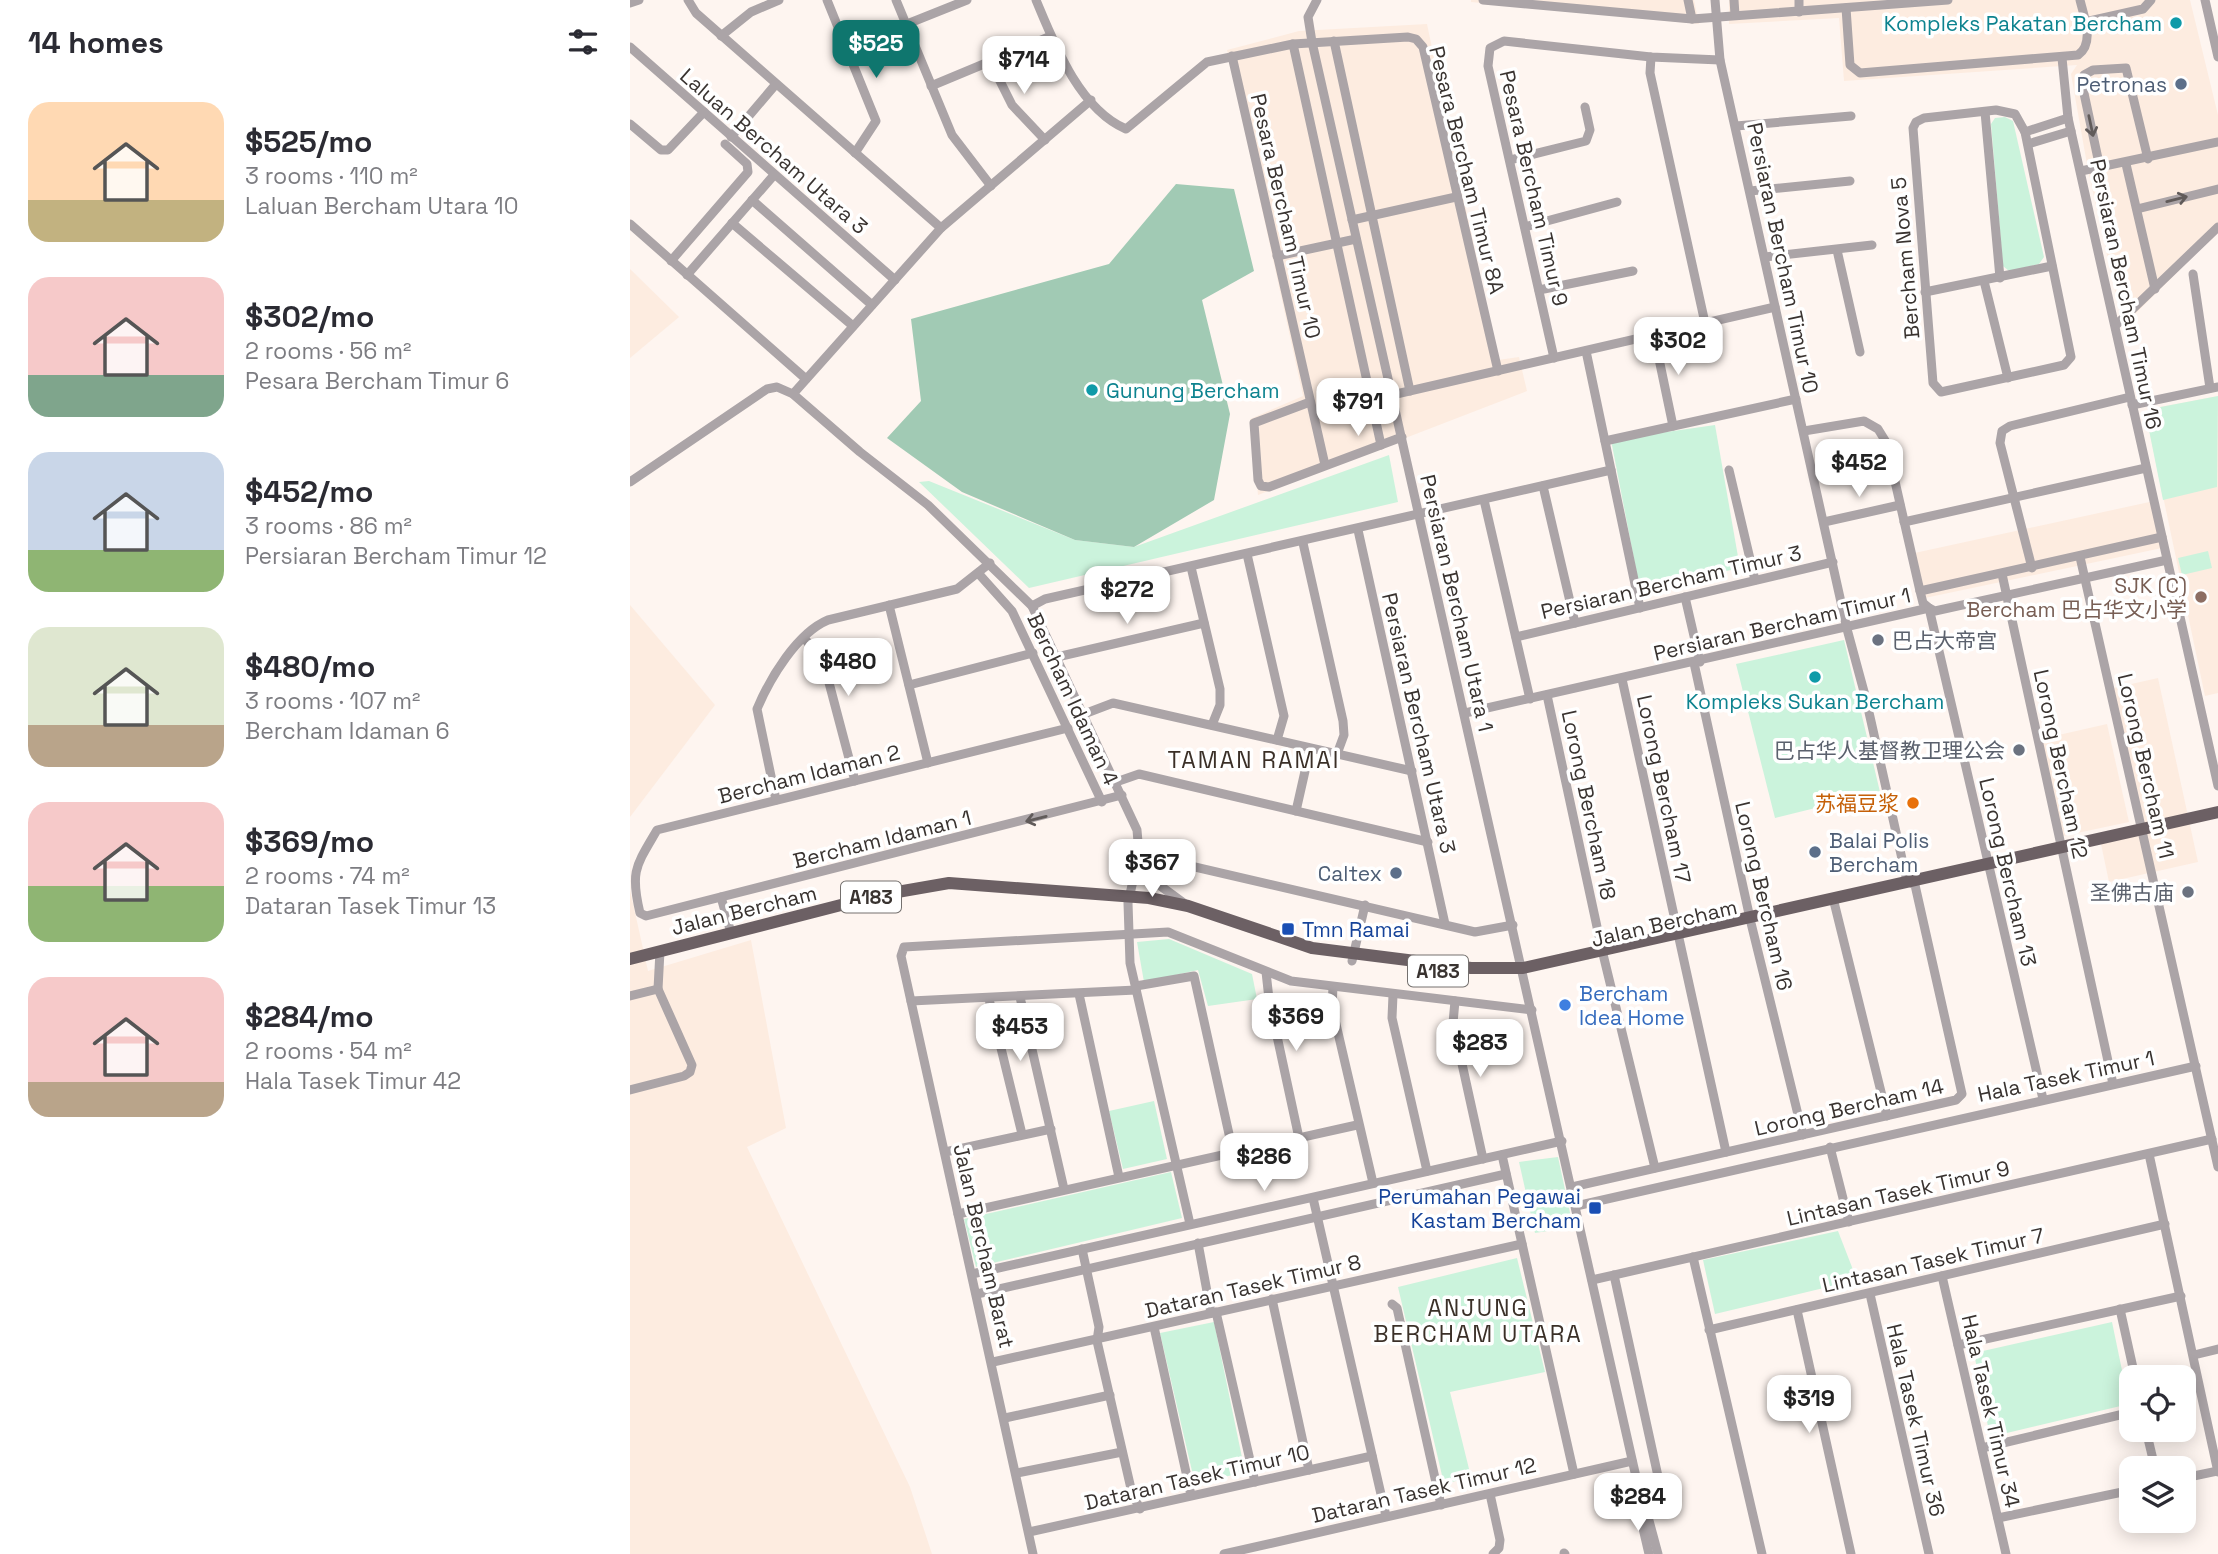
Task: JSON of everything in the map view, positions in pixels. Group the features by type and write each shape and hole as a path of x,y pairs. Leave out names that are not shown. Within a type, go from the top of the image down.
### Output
{"main road":[{"name":"Jalan Bercham","path":"1125,899 1211,920 1312,955 1524,971 2218,814"},
{"name":"Jalan Bercham","path":"630,959 880,895 949,883 1188,906 1312,948 1353,958"}],"street":[{"path":"630,4 639,0"},
{"path":"688,0 696,13 941,228"},
{"path":"722,36 760,4 779,0"},
{"path":"827,0 876,121 855,153"},
{"path":"896,0 952,135 991,186"},
{"path":"847,48 967,0"},
{"path":"793,394 941,228 1091,100 1068,73 1037,0"},
{"name":"Persiaran Bercham Utara 1","path":"1317,0 1308,17 1312,42 1524,971 1642,1504"},
{"path":"1483,0 1566,4 1692,19 1948,0"},
{"path":"1688,0 1692,19"},
{"name":"Persiaran Bercham Timur 10","path":"1715,0 1720,60 1847,629"},
{"path":"1734,0 1735,15"},
{"path":"1799,0 1799,12"},
{"path":"1846,8 1850,65 1860,74 2078,55 2085,49 2085,22 2080,0"},
{"path":"2085,22 2144,9 2151,0"},
{"path":"2205,0 2218,57"},
{"path":"931,86 1051,36"},
{"name":"Pesara Bercham Timur 8A","path":"1091,100 1122,127 1129,128 1198,68 1231,56 1312,42 1408,37 1420,42 1498,371"},
{"path":"1334,41 1410,391"},
{"name":"Pesara Bercham Timur 9","path":"1554,358 1487,54 1493,45 1510,41 1651,57 1720,60"},
{"path":"1293,44 1381,445"},
{"name":"Laluan Bercham Utara 3","path":"630,47 704,112 728,141 774,176 895,280"},
{"name":"Pesara Bercham Timur 10","path":"1231,56 1325,465"},
{"path":"1651,57 1650,73 1705,323"},
{"name":"Persiaran Bercham Timur 16","path":"2062,58 2068,118 2218,786"},
{"path":"990,61 1012,105 1045,141"},
{"path":"2100,168 2082,84 2084,75 2093,69 2126,68 2148,159"},
{"path":"671,261 748,172 747,163 728,141 776,84"},
{"path":"1510,160 1586,141 1590,131 1585,107"},
{"path":"1984,281 2008,378 2064,365 2070,361 2025,132 2015,114 1996,110 1985,112 2000,278"},
{"path":"630,124 660,150 668,150 704,112"},
{"name":"Bercham Nova 5","path":"1985,112 1924,118 1916,122 1915,163 1925,292 1933,383 1938,391 2008,378"},
{"path":"1736,126 1851,116"},
{"path":"2025,132 2068,118"},
{"path":"2028,144 2071,131"},
{"path":"2081,172 2218,142"},
{"path":"2126,164 2155,289"},
{"path":"687,275 774,176"},
{"path":"1750,191 1850,181"},
{"path":"2137,209 2218,189"},
{"path":"1352,220 1456,198"},
{"path":"752,200 872,305"},
{"path":"1525,227 1617,202"},
{"path":"732,223 853,326"},
{"path":"630,224 806,379"},
{"path":"2116,325 2218,227"},
{"path":"1277,256 1356,239"},
{"path":"1765,257 1872,245"},
{"path":"1837,250 1860,352"},
{"path":"1925,292 2052,266"},
{"path":"1539,290 1633,271"},
{"path":"2032,568 2000,443 2005,429 2131,401 2214,388 2193,274"},
{"path":"1392,395 1775,307"},
{"path":"1654,335 1673,426"},
{"path":"1586,351 1640,608"},
{"path":"630,482 766,389 777,387 793,394 860,452 928,505 1032,606 1137,830 1139,854 1125,899 1128,933 1136,988 1190,1224"},
{"path":"1605,441 1796,399"},
{"path":"1310,402 1255,421 1258,480 1261,486 1269,487 1402,437"},
{"path":"1804,431 1864,421 1878,429 1886,442 1920,591"},
{"path":"1904,522 2146,468"},
{"path":"1032,606 1045,599 1303,543 1611,470"},
{"path":"1729,470 1755,580"},
{"path":"1544,486 1575,623"},
{"path":"1483,500 1530,699"},
{"path":"1824,522 1900,505"},
{"name":"Persiaran Bercham Utara 3","path":"1358,530 1445,924"},
{"name":"Persiaran Bercham Timur 1","path":"1929,608 1923,603 1920,591 2162,537"},
{"path":"1303,543 1343,721 1344,735 1337,754"},
{"path":"1247,554 1283,716 1277,740"},
{"name":"Lorong Bercham 11","path":"2080,557 2218,1167"},
{"path":"1929,608 1935,611 2167,560"},
{"name":"Persiaran Bercham Timur 3","path":"1516,637 1833,562"},
{"path":"776,800 757,709 783,664 804,638 818,624 828,620 957,589 990,563"},
{"path":"1191,567 1220,689 1220,705 1212,725"},
{"name":"Bercham Idaman 4","path":"978,573 1012,611 1102,802"},
{"name":"Lorong Bercham 12","path":"2003,574 2113,1084"},
{"name":"Lorong Bercham 16","path":"1685,597 1751,920 1803,1135"},
{"path":"889,605 928,763"},
{"name":"Persiaran Bercham Timur 1","path":"1465,713 1847,629 1929,608"},
{"name":"Lorong Bercham 13","path":"1929,608 2043,1099"},
{"path":"1057,657 1204,623"},
{"name":"Lorong Bercham 14","path":"1572,1187 1956,1100 1962,1094 1847,629"},
{"path":"804,638 823,660 855,781"},
{"path":"909,685 1033,653"},
{"name":"Lorong Bercham 17","path":"1622,679 1726,1152"},
{"name":"Lorong Bercham 18","path":"1547,695 1603,953 1655,1168"},
{"path":"1084,714 1113,704 1412,772"},
{"name":"Bercham Idaman 2","path":"650,915 640,913 632,879 634,869 657,830 1068,728"},
{"path":"1296,811 1310,748"},
{"path":"1116,782 1139,775 1428,842"},
{"name":"Bercham Idaman 1","path":"650,915 1122,795"},
{"path":"1139,854 1475,932 1513,925"},
{"path":"1136,868 1188,906"},
{"path":"721,897 731,933"},
{"path":"1834,901 1886,1116"},
{"path":"1353,958 1365,905"},
{"path":"1128,933 1168,932 1291,981 1532,1010"},
{"name":"Jalan Bercham Barat","path":"1033,1554 993,1362 901,956 904,947 1128,933"},
{"path":"630,1090 687,1075 692,1069 658,989 660,951"},
{"path":"1266,971 1269,999 1299,1138"},
{"path":"911,1001 1079,994 1136,988 1194,976 1233,1152"},
{"path":"1333,987 1332,1007 1357,1125 1373,1183"},
{"path":"630,996 658,989"},
{"path":"1079,994 1119,1177"},
{"path":"1393,995 1392,1018 1427,1171"},
{"path":"1020,997 1064,1189"},
{"path":"989,999 1022,1134"},
{"path":"1455,1001 1452,1023 1483,1159"},
{"name":"Hala Tasek Timur 1","path":"1576,1206 2196,1066"},
{"path":"958,1214 1357,1125"},
{"path":"944,1152 1051,1129"},
{"name":"Lintasan Tasek Timur 9","path":"1592,1280 2212,1139"},
{"path":"972,1274 1562,1141"},
{"path":"1829,1147 1849,1222"},
{"path":"2149,1154 2218,1472 2196,1476"},
{"path":"1502,1155 1574,1474"},
{"path":"977,1294 1086,1267 1506,1174"},
{"path":"1314,1198 1386,1516"},
{"name":"Lintasan Tasek Timur 7","path":"1709,1330 2165,1224"},
{"path":"1198,1243 1255,1482"},
{"name":"Dataran Tasek Timur 8","path":"993,1362 1097,1341 1522,1244"},
{"path":"1082,1249 1099,1327 1097,1341 1122,1452 1140,1509"},
{"path":"1693,1258 1762,1554"},
{"path":"1614,1275 1661,1490 1656,1500 1642,1504"},
{"name":"Hala Tasek Timur 34","path":"1942,1276 2006,1554"},
{"name":"Hala Tasek Timur 36","path":"1870,1294 1929,1554"},
{"path":"1958,1345 2181,1296"},
{"path":"1272,1299 1309,1470"},
{"path":"1392,1304 1397,1308 1441,1505"},
{"path":"2119,1309 2131,1365"},
{"path":"1797,1310 1849,1554"},
{"path":"1154,1327 1192,1496"},
{"path":"2194,1355 2218,1349"},
{"path":"1005,1418 1110,1395"},
{"path":"1982,1448 2119,1415"},
{"path":"1017,1473 1122,1452"},
{"name":"Dataran Tasek Timur 10","path":"1029,1532 1372,1455"},
{"name":"Dataran Tasek Timur 12","path":"1224,1554 1268,1549 1386,1516 1632,1461"},
{"path":"1998,1518 2119,1493"},
{"path":"1490,1494 1500,1540 1499,1548 1493,1554"},
{"path":"1642,1504 1649,1554"},
{"path":"1642,1504 1658,1554"}],"shaded area":[{"path":"1694,0 1699,24 1471,2"},
{"path":"1729,0 2190,0 2218,115 2218,232 2123,326 2088,170 2071,74 2077,65 1844,81 1839,18 1729,24"},
{"path":"1427,24 1498,360 1519,357 1527,391 1258,495 1250,419 1303,396 1227,50 1299,31"},
{"path":"630,269 679,317 630,358"},
{"name":"SJK (C) Bercham 巴占华文小学","path":"2218,396 2218,693 2205,696 2146,415 2150,409"},
{"path":"2154,501 2162,548 1920,599 1910,554"},
{"path":"630,605 715,705 630,817"},
{"path":"2158,678 2198,862 2109,882 2101,844 2142,833 2109,689"},
{"path":"2107,724 2129,822 2063,836 2041,739"},
{"path":"630,890 648,971 751,940 786,1128 747,1147 910,1487 932,1554 630,1554"}],"green space":[{"path":"2005,117 2013,121 2044,257 2039,264 2009,271 2003,266 1991,124 1995,118"},
{"name":"Gunung Bercham","path":"1176,184 1234,189 1254,271 1202,300 1230,414 1214,500 1134,547 1075,540 962,492 887,438 921,401 911,319 1109,264"},
{"path":"2218,396 2217,487 2163,500 2146,415 2150,409"},
{"path":"1715,425 1740,568 1640,590 1611,440"},
{"path":"1389,455 1398,502 1029,588 919,482 929,481 1075,540 1134,547"},
{"path":"2208,551 2212,568 2182,575 2178,558"},
{"path":"1844,640 1880,792 1775,818 1736,664"},
{"path":"1169,939 1252,974 1257,999 1208,1006 1198,970 1144,982 1137,942"},
{"path":"1154,1101 1167,1159 1123,1169 1109,1111"},
{"path":"1558,1157 1573,1227 1535,1233 1519,1162"},
{"path":"1171,1172 1182,1218 976,1267 964,1219"},
{"path":"1838,1231 1857,1280 1715,1314 1703,1260"},
{"path":"1517,1258 1545,1372 1450,1392 1471,1477 1444,1484 1398,1287"},
{"path":"1214,1322 1245,1472 1195,1484 1160,1333"},
{"path":"2112,1322 2121,1365 2119,1406 1990,1437 1974,1353"}],"place":[{"name":"Kompleks Pakatan Bercham","path":"2176,23"},
{"name":"Petronas","path":"2181,84"},
{"name":"Gunung Bercham","path":"1092,390"},
{"name":"SJK (C) Bercham 巴占华文小学","path":"2201,597"},
{"name":"巴占大帝宫","path":"1878,640"},
{"name":"Kompleks Sukan Bercham","path":"1815,677"},
{"name":"巴占华人基督教卫理公会","path":"2019,750"},
{"name":"苏福豆浆","path":"1913,803"},
{"name":"Balai Polis Bercham","path":"1815,852"},
{"name":"Caltex","path":"1396,873"},
{"name":"圣佛古庙","path":"2188,892"},
{"name":"Tmn Ramai","path":"1288,929"},
{"name":"Bercham Idea Home","path":"1565,1005"},
{"name":"Perumahan Pegawai Kastam Bercham","path":"1595,1208"}],"district":[{"name":"TAMAN RAMAI","path":"1254,760"},
{"name":"ANJUNG BERCHAM UTARA","path":"1478,1321"}]}
